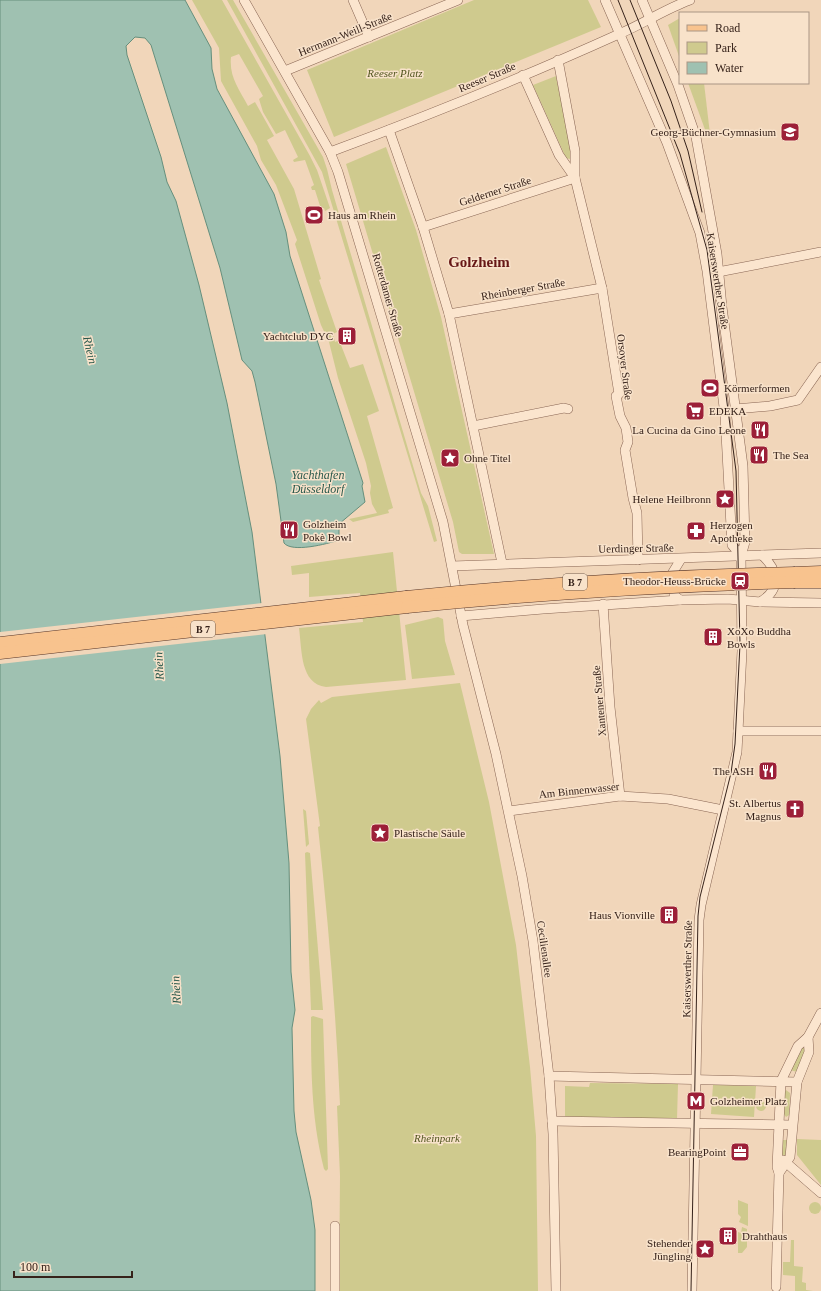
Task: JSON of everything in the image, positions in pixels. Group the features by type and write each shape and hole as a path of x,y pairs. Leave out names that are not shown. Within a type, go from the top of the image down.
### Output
{"main road":[{"name":"B 7","path":"0,643 406,602 795,578 821,572"},
{"name":"B 7","path":"795,578 821,582"},
{"name":"B 7","path":"0,653 406,602"}],"street":[{"name":"Rotterdamer Straße","path":"244,0 330,152 345,193 434,493 452,566 461,616"},
{"path":"353,0 368,37"},
{"name":"Hermann-Weill-Straße","path":"285,71 458,0"},
{"name":"Kaiserswerther Straße","path":"605,0 667,143 700,232 707,271 726,415 732,545 741,556"},
{"name":"Kaiserswerther Straße","path":"642,0 683,98 696,137 717,254 744,476 744,542 741,556 742,651 738,731 733,772 701,905 692,1291"},
{"name":"Reeser Straße","path":"330,152 389,130 524,75 621,34 679,2 690,0"},
{"name":"Orsoyer Straße","path":"558,60 575,151 575,178 602,288 619,394 616,396 620,416 626,428 628,442 625,450 637,513 638,560"},
{"name":"Orsoyer Straße","path":"524,75 559,155 575,178"},
{"path":"389,130 423,227 449,314 502,563"},
{"name":"Gelderner Straße","path":"423,227 575,178"},
{"path":"718,272 821,252"},
{"name":"Rheinberger Straße","path":"449,314 602,288"},
{"path":"735,409 770,406 798,400 821,367"},
{"path":"473,426 564,408 568,409"},
{"name":"Uerdinger Straße","path":"452,566 502,563 681,559 821,553"},
{"path":"760,602 771,593 776,583 773,567 762,555"},
{"path":"680,600 674,595 673,572 681,559"},
{"path":"461,616 603,604 680,600 821,602"},
{"name":"Xantener Straße","path":"603,604 610,707 620,796"},
{"name":"Cecilienallee","path":"461,616 486,712 509,811 533,941 549,1076 552,1121 556,1291"},
{"path":"738,731 821,731"},
{"name":"Am Binnenwasser","path":"509,811 620,796 668,799 723,810"},
{"path":"776,1287 779,1173 777,1167 781,1081 784,1071 798,1046 808,1037 821,1013"},
{"path":"779,1173 790,1157 797,1082 809,1052 808,1037"},
{"path":"549,1076 797,1082"},
{"path":"552,1121 792,1125"},
{"path":"778,1152 821,1193"},
{"path":"334,1226 335,1291"}],"green space":[{"path":"192,0 222,0 317,170 330,208 325,211 324,208 321,209 315,190 312,190 311,187 314,185 305,160 294,162 293,160 298,157 285,130 276,134 263,112 259,99 263,96 239,54 231,57 235,83 248,106 255,102 274,136 267,140 294,189 321,279 319,280 337,332 333,334 335,342 339,340 350,368 363,364 379,411 367,416 393,508 388,510 389,513 353,522 349,519 377,513 372,504 370,493 371,486 366,463 338,378 329,342 321,325 295,244 297,240 276,185 261,160 257,146 221,81 219,48"},
{"path":"227,0 233,0 323,157 421,493 428,506 437,541 434,542 322,172"},
{"name":"Reeser Platz","path":"474,0 588,0 601,27 334,137 307,70"},
{"path":"679,19 679,56 668,25"},
{"path":"556,76 572,155 570,159 566,158 533,85"},
{"path":"688,84 704,84 710,134 707,135"},
{"path":"386,147 416,230 441,317 494,554 462,554 459,552 453,522 346,164"},
{"path":"393,552 406,680 326,687 317,685 311,680 304,665 299,628 363,622 360,593 309,597 309,573 292,575 291,566"},
{"path":"438,617 443,619 445,641 455,675 412,679 405,625"},
{"name":"Rheinpark","path":"460,683 489,802 516,945 530,1067 536,1136 538,1291 339,1291 340,1176 337,1106 340,1105 336,1035 318,827 320,826 306,719 311,709 319,700 321,703 332,697"},
{"path":"303,809 306,811 309,844 306,847"},
{"path":"305,853 310,853 323,1010 311,1010"},
{"path":"313,1016 323,1019 328,1169 326,1171 324,1169 316,1131 314,1113 311,1056 311,1017"},
{"path":"802,1048 805,1050 797,1072 790,1070"},
{"path":"590,1083 678,1084 677,1119 565,1117 565,1086 589,1087"},
{"path":"713,1085 756,1086 754,1117 711,1114"},
{"path":"786,1090 790,1093 789,1115 786,1117 784,1114"},
{"path":"761,1101 766,1106 761,1111 756,1106"},
{"path":"797,1139 821,1140 821,1185 797,1155"},
{"path":"782,1140 787,1140 786,1157 781,1157"},
{"path":"738,1200 748,1204 748,1226 739,1222 741,1217 738,1214"},
{"path":"817,1202 820,1203 820,1213 813,1214 810,1213 809,1206 810,1203"},
{"path":"742,1227 747,1229 747,1247 742,1253 738,1253 738,1232 741,1233"},
{"path":"791,1240 794,1240 794,1266 803,1267 802,1282 806,1283 806,1290 813,1291 795,1291 795,1276 783,1275 783,1262 790,1262"}],"water":[{"path":"0,0 185,0 211,48 212,69 217,89 274,194 286,232 290,256 363,483 362,486 365,502 339,524 339,540 302,548 288,546 284,543 276,484 252,371 242,360 220,268 151,45 145,38 135,37 126,46 127,55 161,157 167,182 176,201 199,285 227,403 252,532 280,756 289,863 291,972 295,1010 292,1028 294,1111 296,1132 311,1200 315,1230 315,1291 0,1291"}],"pier":[{"path":"262,603 267,634 0,664 0,632"}],"tram line":[{"path":"618,0 680,154 707,250 736,471 740,644 735,744 731,773 700,897 698,916 691,1291"},
{"path":"630,0 671,101 688,151 702,212"}],"place":[{"name":"Georg-Büchner-Gymnasium","path":"790,132"},
{"name":"Haus am Rhein","path":"314,215"},
{"name":"Yachtclub DYC","path":"347,336"},
{"name":"Körmerformen","path":"710,388"},
{"name":"EDEKA","path":"695,411"},
{"name":"La Cucina da Gino Leone","path":"760,430"},
{"name":"The Sea","path":"759,455"},
{"name":"Ohne Titel","path":"450,458"},
{"name":"Helene Heilbronn","path":"725,499"},
{"name":"Golzheim Pokè Bowl","path":"289,530"},
{"name":"Herzogen Apotheke","path":"696,531"},
{"name":"Theodor-Heuss-Brücke","path":"740,581"},
{"name":"XoXo Buddha Bowls","path":"713,637"},
{"name":"The ASH","path":"768,771"},
{"name":"St. Albertus Magnus","path":"795,809"},
{"name":"Plastische Säule","path":"380,833"},
{"name":"Haus Vionville","path":"669,915"},
{"name":"Golzheimer Platz","path":"696,1101"},
{"name":"BearingPoint","path":"740,1152"},
{"name":"Drahthaus","path":"728,1236"},
{"name":"Stehender Jüngling","path":"705,1249"}],"district":[{"name":"Golzheim","path":"479,262"}],"water label":[{"name":"Rhein","path":"90,350"},
{"name":"Yachthafen Düsseldorf","path":"318,482"},
{"name":"Rhein","path":"159,666"},
{"name":"Rhein","path":"176,990"}]}
